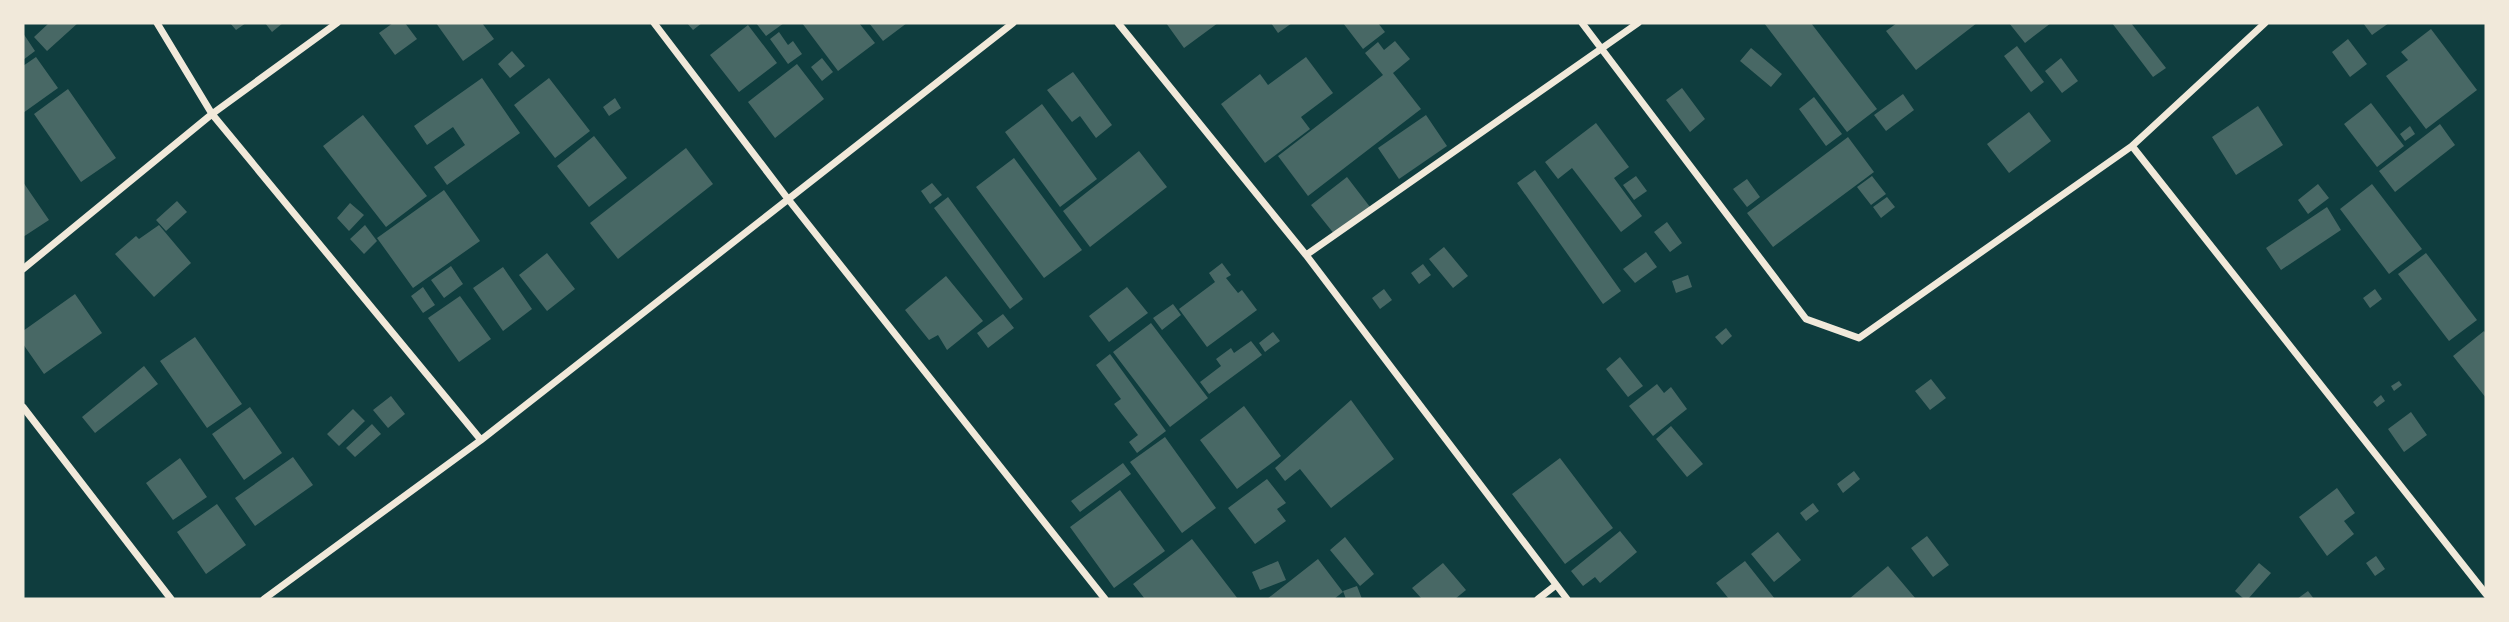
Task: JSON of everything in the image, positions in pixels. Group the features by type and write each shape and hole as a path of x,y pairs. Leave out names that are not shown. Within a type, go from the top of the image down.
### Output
{"street":[{"path":"157,23 212,114 481,440"},
{"path":"23,269 212,114 337,23"},
{"path":"654,23 788,199 1105,599"},
{"path":"264,599 481,440 1013,23"},
{"path":"1118,23 1306,255 1567,599"},
{"path":"1582,23 1806,319 1859,338 2132,146 2264,23"},
{"path":"1306,255 1638,23"},
{"path":"2132,146 2486,594"},
{"path":"23,407 171,599"},
{"path":"1538,599 1556,585"}],"building":[{"path":"49,23 78,23 47,51 34,37"},
{"path":"230,23 246,23 236,30"},
{"path":"265,23 283,23 272,32"},
{"path":"393,23 405,23 417,39 395,55 379,33"},
{"path":"436,23 482,23 494,39 463,61"},
{"path":"687,23 702,23 693,30"},
{"path":"756,23 784,23 766,36"},
{"path":"802,23 859,23 875,43 838,71"},
{"path":"869,23 907,23 883,41"},
{"path":"1166,23 1218,23 1184,48"},
{"path":"1271,23 1292,23 1278,33"},
{"path":"1343,23 1378,23 1385,32 1363,49"},
{"path":"1764,23 1811,23 1877,109 1847,132"},
{"path":"1897,23 1977,23 1916,70 1886,31"},
{"path":"2009,23 2051,23 2025,43"},
{"path":"2112,23 2131,23 2166,68 2153,77"},
{"path":"2363,23 2389,23 2372,35"},
{"path":"748,25 777,63 739,92 710,55"},
{"path":"2431,29 2477,90 2426,129 2386,76 2408,60 2401,52"},
{"path":"779,32 788,45 793,41 802,54 788,64 770,39"},
{"path":"23,33 35,51 23,60"},
{"path":"2348,39 2367,64 2350,77 2332,52"},
{"path":"1395,41 1410,59 1393,73 1421,109 1308,196 1278,156 1383,75 1365,53 1378,42 1384,50"},
{"path":"2017,46 2044,82 2031,92 2004,56"},
{"path":"1751,48 1782,74 1771,87 1740,61"},
{"path":"512,51 525,66 510,78 498,64"},
{"path":"36,57 58,88 23,113 23,66"},
{"path":"1306,57 1333,93 1301,117 1310,129 1265,163 1221,104 1260,74 1268,85"},
{"path":"822,58 833,72 822,81 811,67"},
{"path":"2061,58 2078,81 2062,93 2045,71"},
{"path":"797,64 824,99 775,138 748,102"},
{"path":"1073,72 1112,125 1096,138 1080,116 1072,122 1047,90"},
{"path":"482,78 520,133 447,185 434,167 465,145 453,127 427,145 414,126"},
{"path":"549,78 590,131 555,158 514,105"},
{"path":"1682,88 1705,119 1690,132 1666,100"},
{"path":"68,89 116,158 81,182 34,114"},
{"path":"1903,94 1914,110 1886,131 1874,115"},
{"path":"1814,97 1842,134 1826,146 1799,109"},
{"path":"615,98 621,108 609,116 603,107"},
{"path":"2371,103 2404,146 2377,167 2344,124"},
{"path":"1042,104 1097,179 1060,207 1005,132"},
{"path":"2258,106 2283,145 2236,175 2212,137"},
{"path":"2029,112 2051,141 2009,173 1987,144"},
{"path":"363,115 427,196 386,227 323,146"},
{"path":"1426,115 1447,146 1399,179 1378,148"},
{"path":"1596,123 1629,167 1614,178 1642,216 1621,232 1572,168 1558,179 1545,162"},
{"path":"2440,124 2455,145 2395,192 2379,171"},
{"path":"2410,126 2415,134 2405,141 2400,134"},
{"path":"594,136 627,178 589,207 557,166"},
{"path":"1848,137 1874,172 1773,247 1747,213"},
{"path":"686,148 713,184 618,259 590,223"},
{"path":"1139,151 1167,187 1090,247 1063,211"},
{"path":"1014,158 1082,250 1044,278 976,187"},
{"path":"1535,170 1621,291 1603,304 1517,183"},
{"path":"1636,176 1647,191 1634,200 1623,185"},
{"path":"1872,176 1886,194 1871,205 1857,187"},
{"path":"1347,177 1370,207 1335,235 1311,205"},
{"path":"1747,179 1760,197 1747,207 1733,189"},
{"path":"23,182 49,220 23,237"},
{"path":"932,183 942,195 930,204 921,191"},
{"path":"2318,184 2329,198 2308,214 2298,200"},
{"path":"2372,184 2422,249 2389,274 2340,209"},
{"path":"444,190 480,241 413,288 377,238"},
{"path":"948,197 1023,299 1010,309 934,208"},
{"path":"1887,197 1895,207 1881,218 1873,207"},
{"path":"177,201 187,212 166,231 156,220"},
{"path":"350,203 364,215 349,231 337,218"},
{"path":"2327,207 2341,230 2281,270 2266,248"},
{"path":"1667,222 1682,243 1670,252 1654,232"},
{"path":"159,225 191,263 154,297 115,254 136,236 139,239"},
{"path":"365,225 377,241 364,254 350,239"},
{"path":"1444,247 1468,276 1453,288 1429,259"},
{"path":"1646,252 1657,267 1635,283 1623,269"},
{"path":"547,253 575,289 547,311 519,275"},
{"path":"2426,253 2477,320 2449,341 2398,274"},
{"path":"1222,263 1231,275 1226,278 1238,293 1242,290 1257,310 1207,347 1179,309 1215,282 1209,273"},
{"path":"1423,264 1431,275 1419,284 1411,273"},
{"path":"451,266 463,284 444,298 431,280"},
{"path":"503,267 532,309 503,331 473,288"},
{"path":"1688,275 1692,287 1676,293 1672,281"},
{"path":"946,276 983,321 947,350 938,335 929,340 905,310"},
{"path":"423,287 435,305 423,313 411,296"},
{"path":"1127,287 1148,313 1109,342 1089,316"},
{"path":"1384,289 1392,300 1380,309 1372,298"},
{"path":"2375,289 2382,299 2370,308 2363,298"},
{"path":"75,294 102,333 44,374 23,344 23,331"},
{"path":"460,296 491,339 459,362 428,318"},
{"path":"1173,304 1181,315 1162,330 1153,318"},
{"path":"1003,314 1014,328 988,348 977,333"},
{"path":"1151,323 1208,398 1170,427 1113,352"},
{"path":"1726,328 1732,336 1722,345 1715,337"},
{"path":"2484,331 2486,334 2486,398 2453,356"},
{"path":"1273,332 1280,341 1265,352 1259,343"},
{"path":"195,337 242,404 207,428 160,361"},
{"path":"1251,341 1262,355 1209,394 1200,382 1221,366 1216,359 1231,348 1234,353"},
{"path":"1110,354 1166,431 1137,453 1129,442 1138,435 1114,404 1121,399 1096,365"},
{"path":"1620,357 1643,386 1628,397 1606,369"},
{"path":"144,366 158,384 95,433 82,417"},
{"path":"1931,379 1946,398 1930,410 1915,391"},
{"path":"2399,381 2402,385 2394,391 2391,386"},
{"path":"1657,384 1664,393 1671,387 1687,409 1653,436 1629,406"},
{"path":"2381,395 2385,401 2377,407 2373,402"},
{"path":"391,396 405,414 388,428 373,410"},
{"path":"1351,400 1394,459 1331,508 1300,469 1285,481 1275,468"},
{"path":"1244,406 1281,456 1237,489 1200,440"},
{"path":"250,407 282,453 244,480 212,434"},
{"path":"353,409 365,421 339,446 327,434"},
{"path":"2411,412 2427,435 2404,452 2388,429"},
{"path":"372,424 381,434 355,457 346,448"},
{"path":"1671,426 1703,464 1687,477 1656,439"},
{"path":"1165,437 1216,508 1182,533 1130,462"},
{"path":"293,457 313,485 255,526 235,498"},
{"path":"180,458 207,497 173,520 146,483"},
{"path":"1560,458 1613,528 1565,564 1512,494"},
{"path":"1123,463 1131,474 1080,512 1071,501"},
{"path":"1854,471 1860,479 1843,493 1837,484"},
{"path":"1267,479 1286,503 1277,509 1286,521 1255,544 1228,508"},
{"path":"2337,488 2355,513 2344,521 2354,534 2327,556 2299,517"},
{"path":"1120,490 1165,551 1114,588 1070,527"},
{"path":"1813,503 1819,511 1806,521 1800,513"},
{"path":"217,504 246,545 206,574 177,532"},
{"path":"1620,531 1637,552 1600,583 1595,577 1583,586 1571,571"},
{"path":"1778,532 1801,560 1774,582 1751,554"},
{"path":"1927,536 1949,565 1933,577 1911,548"},
{"path":"1345,537 1374,574 1360,586 1330,550"},
{"path":"1192,539 1238,599 1145,599 1133,584"},
{"path":"2376,556 2385,569 2375,576 2366,563"},
{"path":"1318,559 1343,592 1334,599 1267,599"},
{"path":"1278,561 1286,580 1260,590 1252,572"},
{"path":"1745,561 1775,599 1729,599 1716,583"},
{"path":"1443,563 1466,590 1455,599 1422,599 1412,588"},
{"path":"2259,563 2271,573 2248,599 2244,599 2235,591"},
{"path":"1888,566 1916,599 1849,599"},
{"path":"1357,586 1362,599 1346,599 1343,591"},
{"path":"2308,591 2314,599 2297,599"}]}
